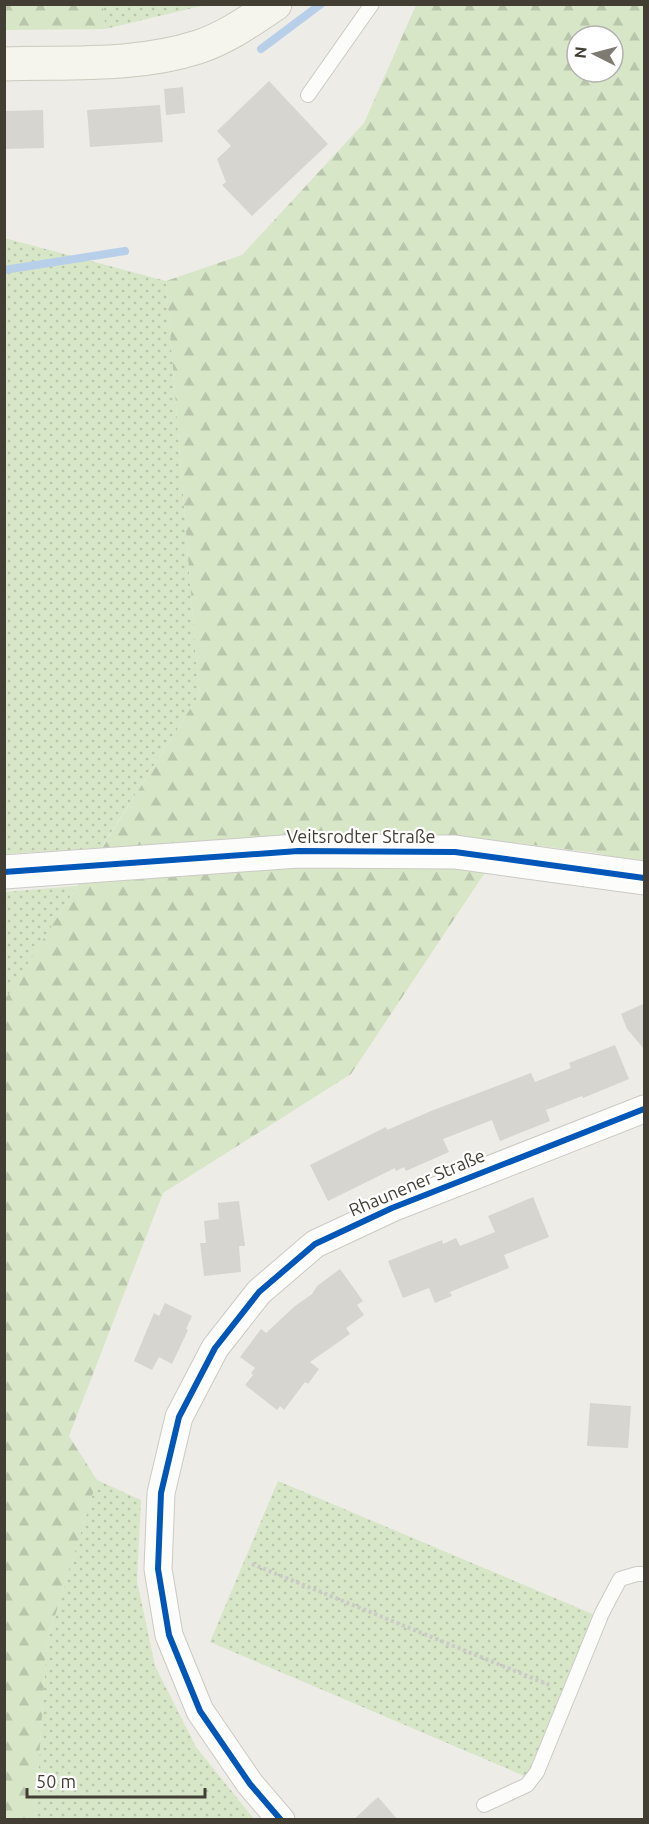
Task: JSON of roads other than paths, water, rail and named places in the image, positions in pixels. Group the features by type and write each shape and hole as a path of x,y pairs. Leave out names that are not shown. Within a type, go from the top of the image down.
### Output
{"main road":[{"path":"4,63 111,62 163,56 200,46 236,30 275,4"}],"street":[{"name":"Veitsrodter Straße","path":"4,872 298,851 455,852 645,878"},
{"name":"Rhaunener Straße","path":"281,1820 250,1784 200,1711 169,1635 158,1569 161,1493 179,1417 215,1348 259,1292 315,1244 392,1208 645,1109"}],"lane":[{"path":"308,95 372,4"},
{"path":"484,1805 527,1785 537,1772 602,1613 620,1580 637,1574 645,1574"}],"waterway":[{"path":"261,49 321,4"},
{"path":"4,270 125,251"}]}
